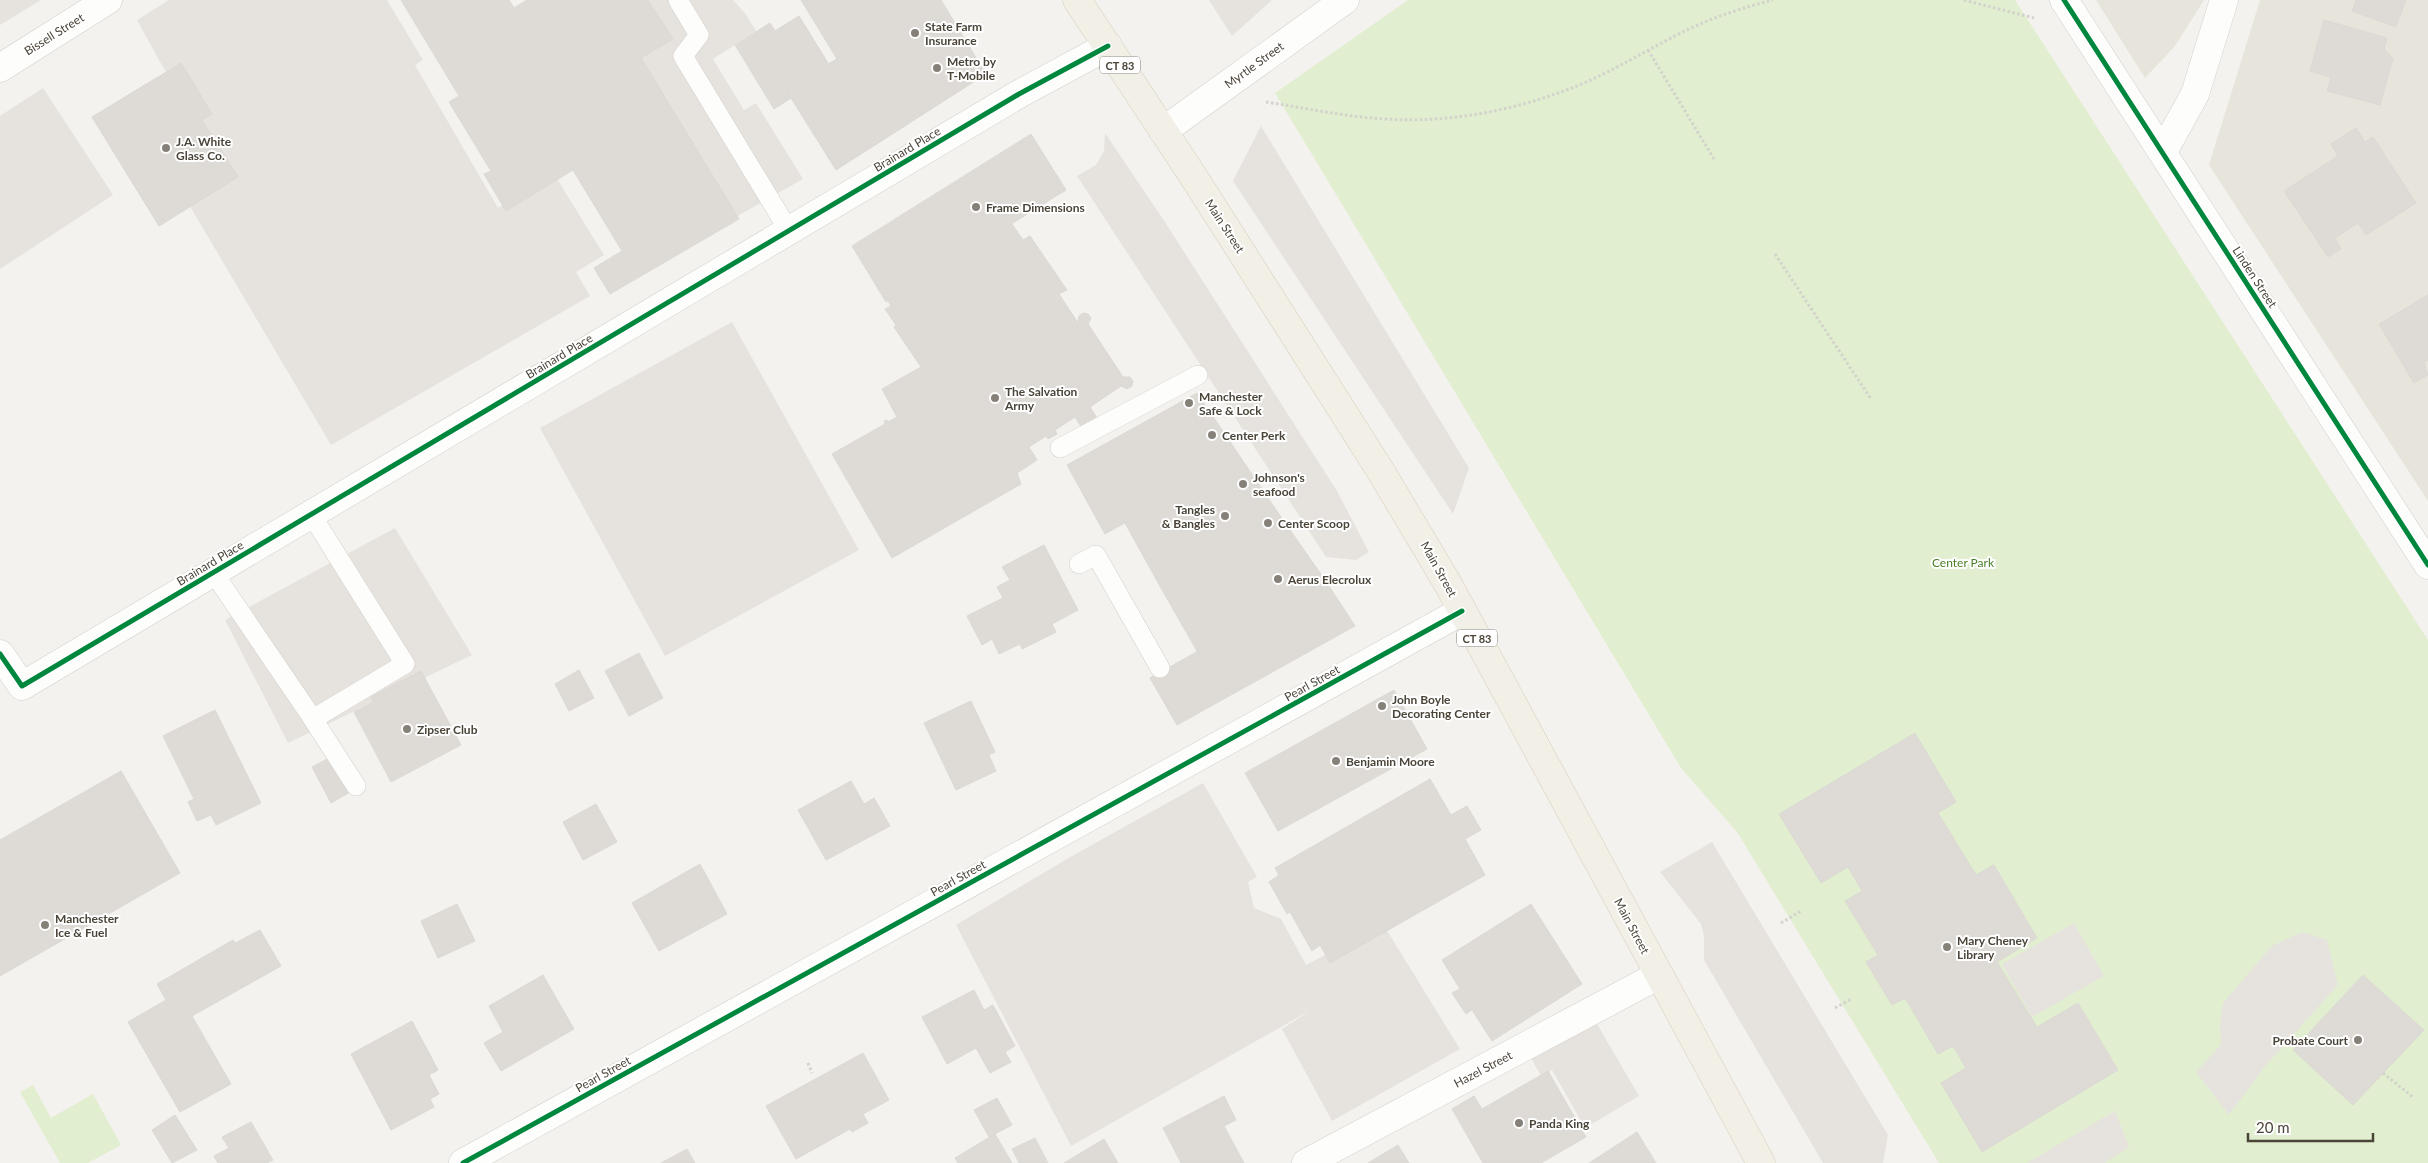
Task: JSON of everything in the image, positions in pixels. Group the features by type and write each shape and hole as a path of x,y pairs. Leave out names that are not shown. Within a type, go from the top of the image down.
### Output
{"main road":[{"name":"Main Street","path":"1077,0 1386,478 1462,611 1760,1163"}],"street":[{"name":"Bissell Street","path":"0,68 108,0"},
{"name":"Myrtle Street","path":"1163,131 1345,0"},
{"name":"Linden Street","path":"2064,0 2428,565"},
{"path":"2163,152 2195,94 2224,0"},
{"name":"Brainard Place","path":"0,654 22,686 1019,94 1108,46"},
{"name":"Pearl Street","path":"463,1163 1462,611"},
{"name":"Hazel Street","path":"1306,1163 1659,975"}],"lane":[{"path":"678,0 699,34 683,56 789,231"},
{"path":"1060,448 1198,375"},
{"path":"311,514 405,664 313,719"},
{"path":"1079,564 1096,555 1160,668"},
{"path":"213,572 356,786"}],"path":[{"path":"1265,102 1386,119 1448,118 1499,111 1561,92 1605,74 1701,24 1741,8 1773,0"},
{"path":"1964,0 2038,19"},
{"path":"1648,50 1714,159"},
{"path":"1775,254 1871,399"},
{"path":"1781,923 1801,911"},
{"path":"1835,1008 1851,999"},
{"path":"808,1063 812,1073"},
{"path":"2383,1073 2414,1098"}],"shaded area":[{"path":"0,0 41,0 0,25"},
{"path":"169,0 387,0 423,60 415,65 498,208 554,174 604,255 576,272 590,296 331,445 188,203 194,115 160,62 137,20"},
{"path":"639,0 733,0 745,13 756,31 713,59 744,110 756,103 803,179 727,222 626,58"},
{"path":"1209,0 1272,0 1232,36"},
{"path":"2096,0 2204,0 2175,46 2145,78"},
{"path":"2260,0 2428,0 2428,501 2209,165"},
{"path":"43,88 113,195 0,269 0,116"},
{"path":"1261,126 1469,468 1453,514 1233,181"},
{"path":"1105,133 1165,222 1337,491 1369,552 1356,560 1326,557 1077,176 1096,165 1104,151"},
{"path":"732,322 859,550 665,656 540,428"},
{"path":"395,528 472,655 288,743 225,620"},
{"path":"1203,783 1257,877 1248,882 1254,908 1281,919 1306,965 1383,924 1460,1049 1332,1121 1282,1029 1311,1010 1071,1146 956,925 1072,856"},
{"path":"1712,842 1888,1135 1883,1163 1823,1163 1704,960 1704,936 1701,924 1660,872"},
{"path":"2074,923 2104,976 2032,1017 2002,964"},
{"path":"2302,932 2327,940 2338,985 2266,1065 2229,1115 2196,1072 2221,1045 2220,1024 2223,1003 2272,946"},
{"path":"1590,1012 1639,1096 1585,1128 1552,1070 1541,1076 1525,1047"},
{"path":"2115,1111 2129,1147 2104,1163 2027,1163"}],"green space":[{"name":"Center Park","path":"1408,0 2015,0 2428,640 2428,1163 1939,1163 1737,832 1681,768 1275,93"},
{"path":"33,1085 51,1118 93,1094 121,1145 88,1163 60,1163 20,1092"}],"building":[{"path":"401,0 509,0 514,8 527,0 648,0 673,39 641,58 739,219 610,294 594,268 622,251 573,170 506,211 484,174 491,171 449,102 459,96"},
{"path":"801,0 933,0 837,59"},
{"path":"933,0 941,0 986,74 836,170 786,90"},
{"path":"2356,0 2406,0 2396,27 2352,11"},
{"path":"799,16 828,63 786,90 791,98 774,109 735,45 770,23 775,31"},
{"path":"2324,20 2387,38 2384,50 2393,58 2380,105 2327,91 2331,77 2310,71"},
{"name":"J.A. White Glass Co.","path":"181,63 212,114 202,120 238,177 159,226 92,117"},
{"path":"2356,128 2365,142 2373,137 2416,203 2366,235 2358,223 2335,238 2341,249 2328,257 2284,191 2338,156 2331,144"},
{"name":"Frame Dimensions","path":"1031,134 1066,190 886,302 852,246"},
{"name":"The Salvation Army","path":"1012,224 1023,240 1030,236 1067,290 1059,294 1078,323 1079,316 1083,313 1088,314 1091,318 1088,324 1123,377 1130,377 1133,381 1132,386 1127,389 1121,386 1090,407 1097,418 1082,428 1075,417 1055,430 1057,434 1048,439 1046,436 1029,447 1037,460 1017,473 1021,484 892,558 832,454 885,424 884,421 887,420 888,422 897,417 882,389 921,367 894,327 896,325 885,309 891,306 888,301"},
{"path":"2428,295 2428,360 2424,363 2428,375 2414,383 2379,324"},
{"path":"1197,393 1241,458 1105,534 1067,465"},
{"path":"1241,458 1283,520 1161,588 1125,523"},
{"path":"1283,520 1325,580 1197,651 1161,588"},
{"path":"1044,545 1078,610 1052,624 1056,632 1022,649 1020,644 999,654 992,639 982,645 967,616 1003,598 997,587 1010,580 1002,567"},
{"path":"1325,580 1355,626 1177,725 1150,678"},
{"path":"639,653 663,698 629,716 605,671"},
{"path":"579,670 594,698 569,711 555,684"},
{"name":"Zipser Club","path":"421,671 461,745 391,782 354,712 374,702 371,697"},
{"name":"Benjamin Moore","path":"1394,690 1427,749 1278,831 1245,773"},
{"path":"971,701 995,752 989,755 996,771 956,790 924,723"},
{"path":"215,710 261,803 216,825 211,815 197,821 188,802 194,799 163,736"},
{"name":"Mary Cheney Library","path":"1915,733 1956,802 1938,813 1976,875 1994,865 2037,938 1997,962 2037,1027 2078,1003 2118,1070 1982,1152 1941,1083 1966,1068 1953,1046 1938,1054 1905,998 1892,1005 1866,962 1878,955 1845,901 1862,891 1848,867 1821,883 1779,814"},
{"path":"333,756 352,791 331,803 312,767"},
{"name":"Manchester Ice & Fuel","path":"121,771 180,873 0,976 0,840"},
{"path":"1430,779 1451,815 1467,806 1481,830 1465,839 1485,875 1330,963 1320,945 1312,951 1290,912 1287,914 1269,882 1279,875 1275,868"},
{"path":"851,781 864,804 874,798 890,826 826,860 798,810"},
{"path":"596,804 617,842 583,860 563,822"},
{"path":"700,864 727,914 659,951 632,903"},
{"path":"457,904 475,941 438,958 421,921"},
{"path":"1531,904 1582,984 1492,1041 1472,1010 1466,1014 1452,993 1460,989 1442,960"},
{"path":"260,930 281,966 192,1016 231,1084 180,1112 128,1022 166,1000 157,984 233,940 235,943"},
{"path":"543,975 574,1029 501,1071 484,1043 503,1032 489,1006"},
{"name":"Probate Court","path":"2363,975 2424,1030 2353,1105 2293,1050"},
{"path":"974,990 984,1010 993,1005 1015,1046 1005,1052 1011,1062 990,1073 976,1048 947,1064 922,1017"},
{"path":"412,1021 438,1070 429,1075 439,1094 430,1099 434,1107 391,1130 351,1054"},
{"path":"863,1053 889,1100 863,1114 868,1123 852,1132 850,1129 796,1159 766,1106"},
{"name":"Panda King","path":"1548,1071 1586,1137 1541,1163 1483,1163 1452,1109 1474,1096 1482,1109"},
{"path":"1224,1096 1236,1120 1224,1126 1244,1163 1181,1163 1163,1128"},
{"path":"997,1098 1012,1125 989,1137 974,1110"},
{"path":"175,1115 197,1150 172,1163 152,1130"},
{"path":"251,1122 273,1160 267,1163 218,1163 214,1156 229,1148 222,1137"},
{"path":"1637,1132 1656,1163 1589,1163"},
{"path":"995,1134 1012,1163 958,1163 955,1158"},
{"path":"1035,1138 1048,1163 1019,1163 1012,1149"},
{"path":"1104,1139 1118,1163 1064,1163"},
{"path":"1398,1145 1409,1163 1368,1163"},
{"path":"687,1149 695,1163 661,1163"}],"cycle path":[{"path":"2064,0 2428,565"},
{"path":"0,654 22,686 1019,94 1108,46"},
{"path":"463,1163 1462,611"}],"place":[{"name":"State Farm Insurance","path":"915,33"},
{"name":"Metro by T-Mobile","path":"937,68"},
{"name":"J.A. White Glass Co.","path":"166,148"},
{"name":"Frame Dimensions","path":"976,207"},
{"name":"The Salvation Army","path":"995,398"},
{"name":"Manchester Safe & Lock","path":"1189,403"},
{"name":"Center Perk","path":"1212,435"},
{"name":"Johnson's seafood","path":"1243,484"},
{"name":"Tangles & Bangles","path":"1225,516"},
{"name":"Center Scoop","path":"1268,523"},
{"name":"Aerus Elecrolux","path":"1278,579"},
{"name":"John Boyle Decorating Center","path":"1382,706"},
{"name":"Zipser Club","path":"407,729"},
{"name":"Benjamin Moore","path":"1336,761"},
{"name":"Manchester Ice & Fuel","path":"45,925"},
{"name":"Mary Cheney Library","path":"1947,947"},
{"name":"Probate Court","path":"2358,1040"},
{"name":"Panda King","path":"1519,1123"}]}
